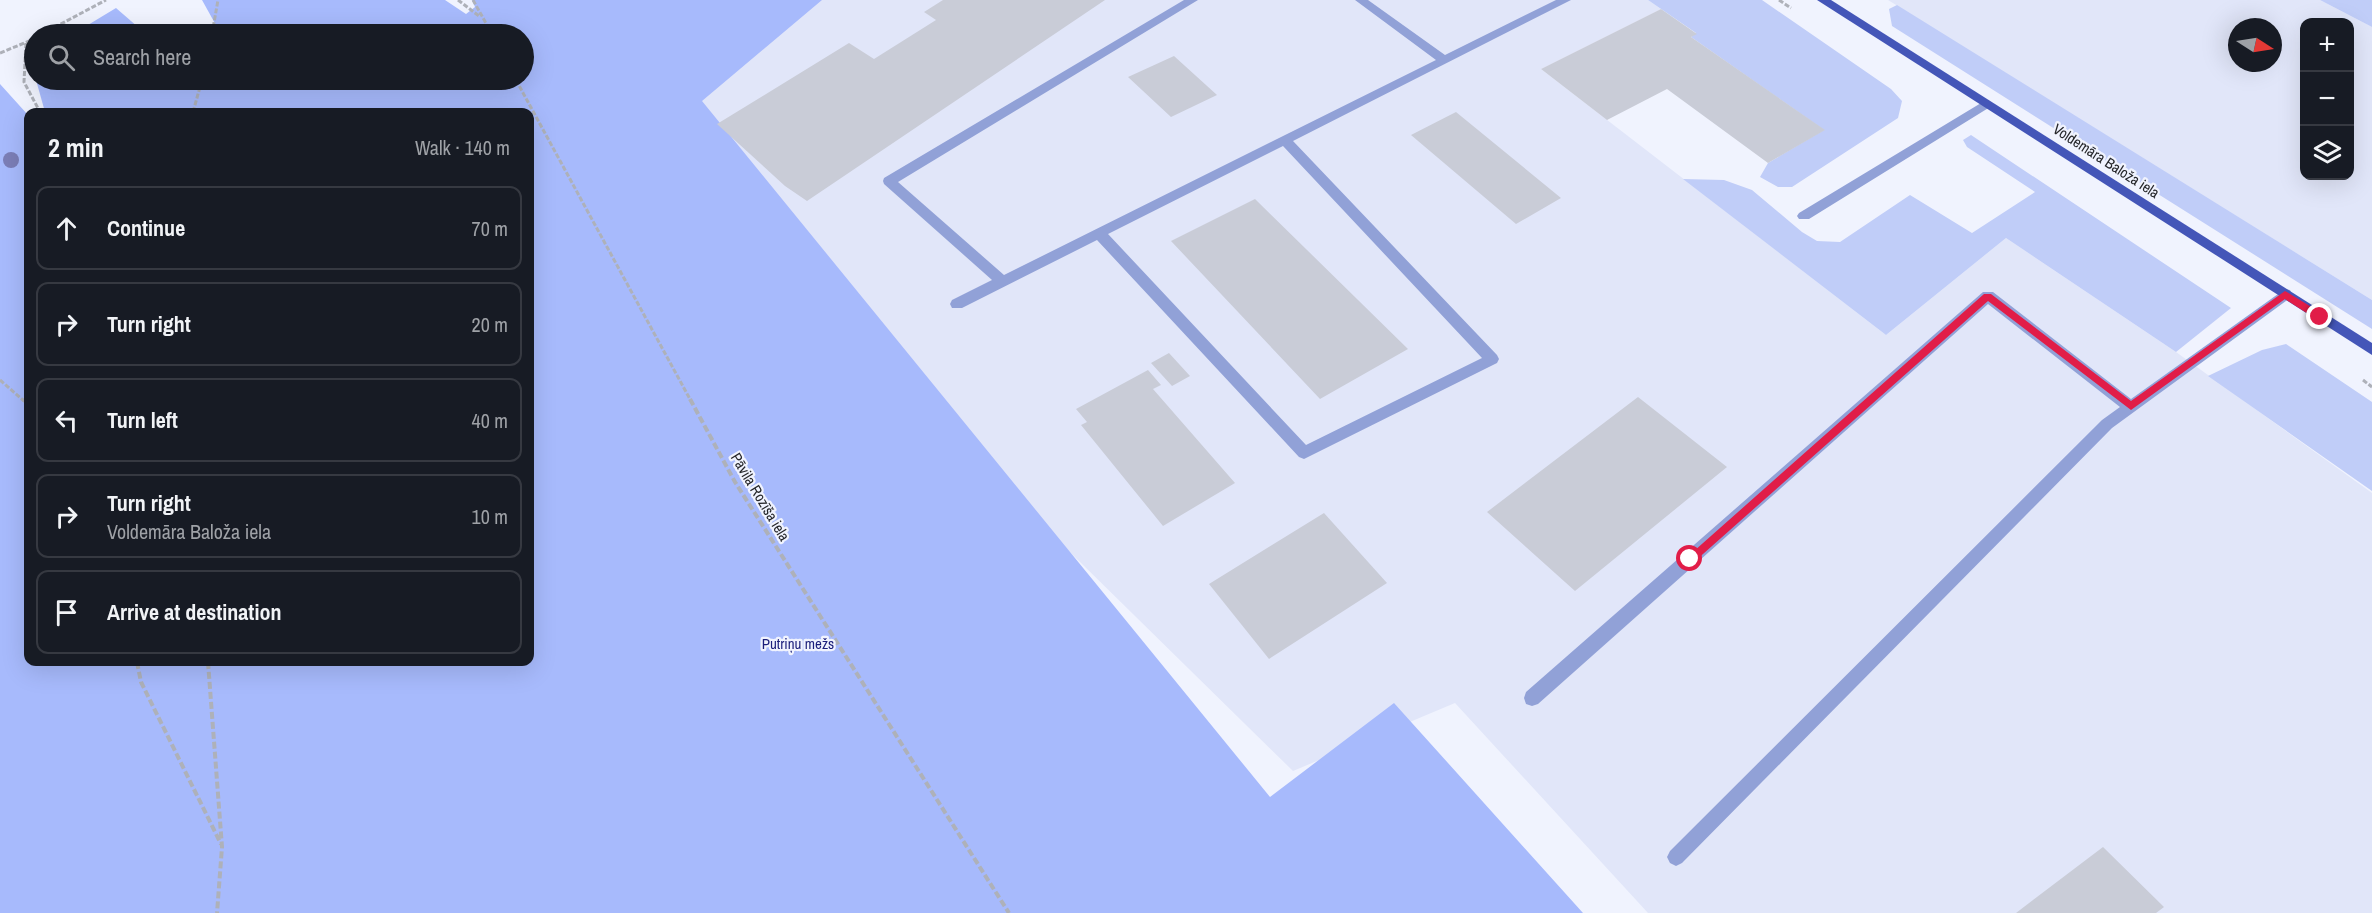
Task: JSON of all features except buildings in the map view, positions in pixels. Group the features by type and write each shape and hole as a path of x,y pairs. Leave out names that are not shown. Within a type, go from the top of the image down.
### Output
{"main road":[{"name":"Voldemāra Baloža iela","path":"1823,0 2372,350"}],"lane":[{"path":"1002,281 889,182 1192,0"},
{"path":"1361,0 1444,60"},
{"path":"957,304 1565,0"},
{"path":"1804,216 1986,104"},
{"path":"1099,233 1304,453 1492,359 1285,140"},
{"path":"1676,857 2107,424 2285,294"},
{"path":"1532,698 1988,296 2131,407"}],"path":[{"path":"61,24 106,0"},
{"path":"214,24 218,0"},
{"path":"458,0 482,18"},
{"path":"473,0 486,24"},
{"path":"0,53 24,44"},
{"path":"29,90 39,108"},
{"path":"194,108 199,90"},
{"name":"Pāvila Rozīša iela","path":"521,90 531,108"},
{"name":"Pāvila Rozīša iela","path":"534,113 735,482 1009,913"},
{"path":"0,380 24,401"},
{"path":"138,666 141,682 222,847"},
{"path":"208,666 222,847 218,913"}],"shaded area":[{"path":"716,0 1648,0 1661,9 1541,69 1886,335 2006,238 2176,352 2372,493 2372,913 1648,913 1455,703 1293,771 598,89"},
{"path":"1648,0 1762,0 1891,89 1902,101 1898,118 1792,187 1778,187 1760,177 1768,163 1824,130 1691,37 1696,33"},
{"path":"1888,0 2320,0 2372,27 2372,300"},
{"path":"2320,0 2372,0 2372,27"},
{"path":"1897,5 2372,300 2372,329 1892,26 1889,9"},
{"path":"1971,135 2231,308 2176,352 2006,238 1886,335 1683,179 1724,180 1752,190 1802,232 1817,241 1840,242 1910,195 1972,233 2035,192 1967,147 1963,140"},
{"path":"2286,344 2372,402 2372,491 2208,376 2262,350"}],"green space":[{"name":"Putriņu mežs","path":"202,0 445,0 466,14 475,7 472,0 822,0 702,101 1270,797 1394,703 1583,913 0,913 0,84 24,111 24,666 534,666 534,108 44,108 39,90 534,90 534,24 215,24"},
{"path":"116,8 134,24 90,24"}],"route":[{"path":"1690,559 1988,296 2131,407 2285,294 2320,317"}]}
